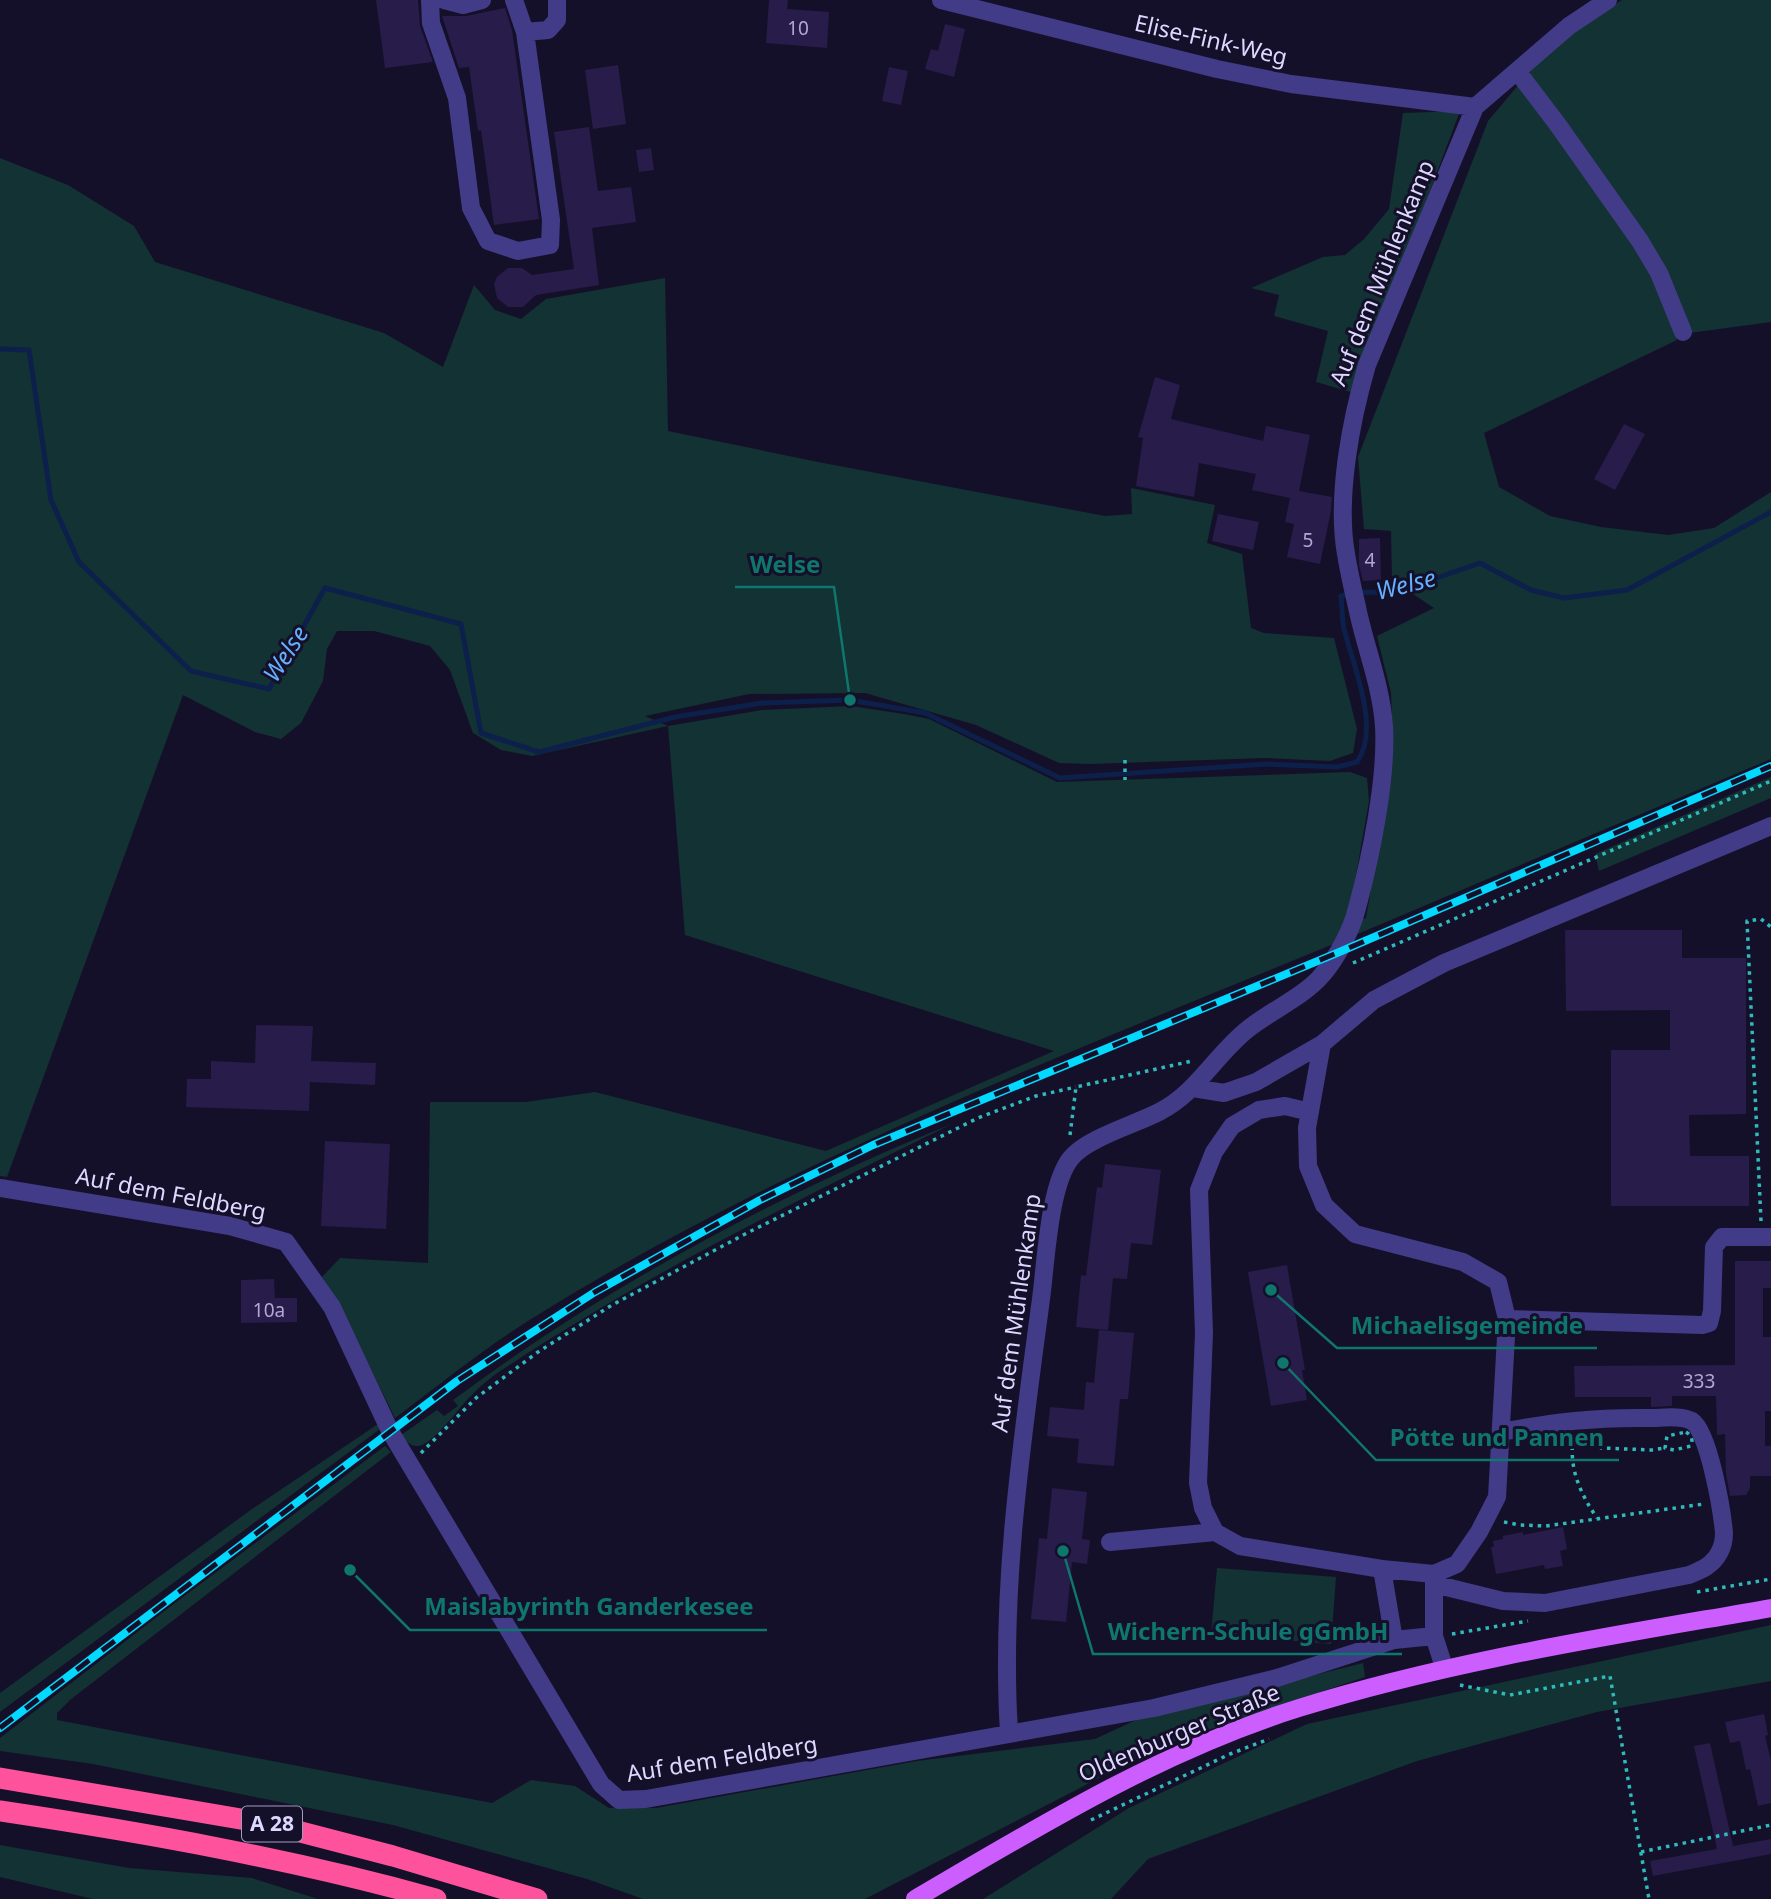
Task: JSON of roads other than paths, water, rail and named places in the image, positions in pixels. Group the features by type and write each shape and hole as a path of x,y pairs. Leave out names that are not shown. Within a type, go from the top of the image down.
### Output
{"highway":[{"name":"A 28","path":"0,1778 270,1824 393,1856 537,1899"},
{"name":"A 28","path":"0,1811 147,1833 261,1855 436,1899"}],"main road":[{"name":"Oldenburger Straße","path":"915,1899 1081,1802 1177,1756 1297,1708 1444,1667 1771,1608"}],"street":[{"path":"430,0 431,23 457,98 471,208 488,241 518,251 550,245 551,220 525,32 514,0"},
{"path":"444,0 463,5 481,0"},
{"path":"525,32 548,30 557,20 557,0"},
{"name":"Elise-Fink-Weg","path":"941,0 1217,69 1291,84 1475,107"},
{"path":"1475,107 1569,26 1608,0"},
{"path":"1517,71 1640,241 1658,273 1683,332"},
{"name":"Auf dem Mühlenkamp","path":"1009,1734 1008,1588 1023,1443 1052,1219 1062,1171 1074,1153 1161,1111 1193,1088 1218,1056 1248,1029 1321,977 1337,953 1356,913 1371,847 1384,729 1380,689 1345,552 1344,494 1354,409 1367,365 1475,107"},
{"path":"1193,1088 1224,1093 1256,1082 1322,1044 1374,1000 1444,963 1771,826"},
{"path":"1322,1044 1307,1128 1308,1166 1324,1205 1355,1234 1463,1262 1498,1282 1507,1319 1497,1497 1489,1516 1457,1564 1434,1579"},
{"path":"1214,1532 1203,1508 1198,1483 1204,1333 1199,1190 1214,1152 1232,1126 1259,1111 1284,1106 1310,1112"},
{"name":"Auf dem Feldberg","path":"0,1188 230,1226 286,1242 332,1307 390,1431 409,1463 601,1784 619,1800 646,1799 1154,1708 1277,1678 1394,1640 1434,1636"},
{"path":"1507,1319 1702,1325 1709,1323 1712,1311 1714,1247 1722,1237 1771,1237"},
{"path":"1110,1542 1214,1532 1240,1546 1434,1579 1503,1601 1545,1603 1689,1575 1708,1567 1719,1553 1724,1536 1709,1452 1701,1430 1690,1420 1601,1417 1501,1432"},
{"path":"1382,1569 1394,1640"},
{"path":"1434,1579 1434,1636 1444,1667"}],"waterway":[{"name":"Welse","path":"0,349 29,350 51,500 79,562 191,671 269,689 325,588 461,624 481,733 539,752 675,717 762,703 850,700 925,713 1060,778 1267,764 1337,767 1357,762 1364,748 1366,732 1363,697 1344,629 1341,596 1364,592 1393,593 1480,563 1531,590 1564,598 1627,590 1771,512"}],"railway":[{"path":"0,1728 457,1381 595,1292 760,1200 873,1145 1337,953 1771,766"}],"place":[{"name":"Welse","path":"850,700"},
{"name":"Michaelisgemeinde","path":"1271,1290"},
{"name":"Pötte und Pannen","path":"1283,1363"},
{"name":"Wichern-Schule gGmbH","path":"1063,1551"},
{"name":"Maislabyrinth Ganderkesee","path":"350,1570"}]}
